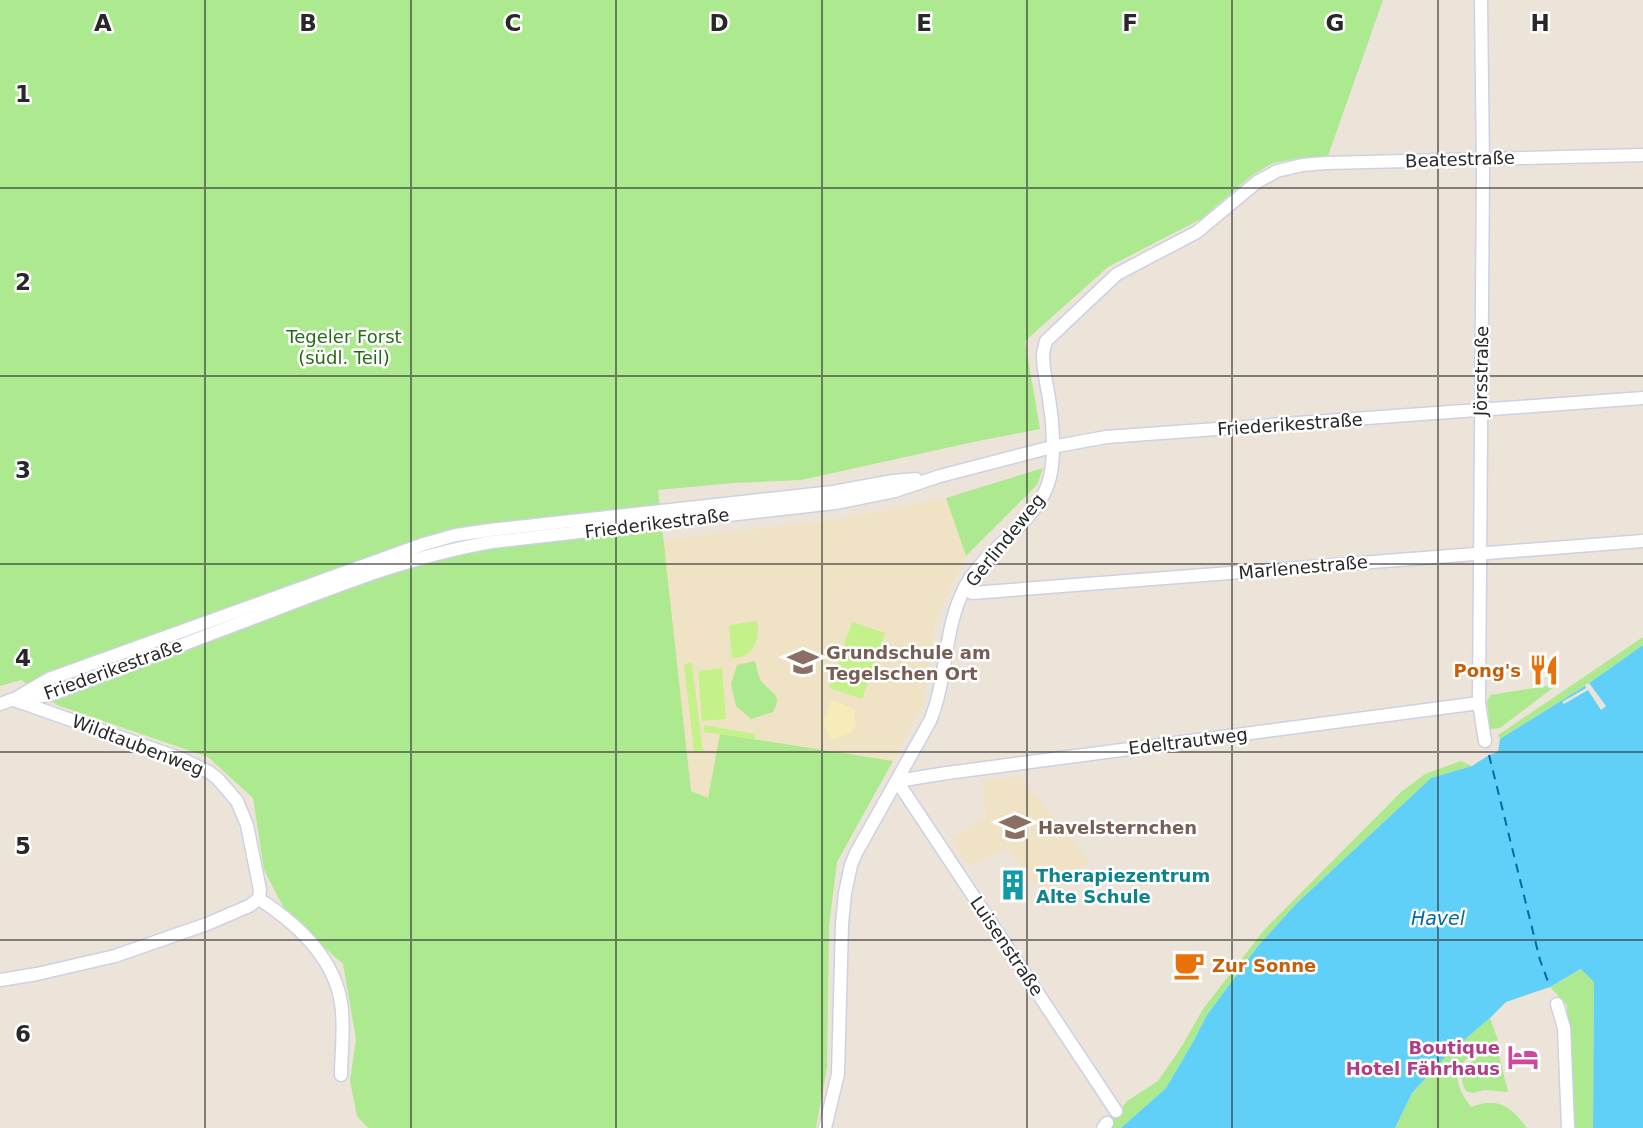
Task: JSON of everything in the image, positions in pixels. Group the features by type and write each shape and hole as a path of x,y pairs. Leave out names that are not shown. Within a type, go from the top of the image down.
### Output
{"street":[{"name":"Jörsstraße","path":"1481,0 1483,158 1479,703 1485,741"},
{"name":"Beatestraße","path":"1277,171 1326,163 1643,155"},
{"name":"Gerlindeweg","path":"825,1128 838,1074 845,893 851,865 936,707 950,628 964,589 985,558 1038,505 1048,485 1054,433 1042,356 1046,341 1117,274 1197,232 1257,182 1277,171"},
{"name":"Friederikestraße","path":"0,704 49,679 424,544 456,535 833,492 940,476 1052,447 1106,437 1643,398"},
{"name":"Marlenestraße","path":"964,589 972,593 1643,541"},
{"name":"Wildtaubenweg","path":"14,699 182,759 217,778 237,801 247,825 260,890 258,899"},
{"name":"Edeltrautweg","path":"897,781 1479,703"},
{"name":"Luisenstraße","path":"897,781 1116,1111"},
{"path":"0,980 115,956 207,924 249,906 258,899 288,919 310,941 330,970 342,1006 341,1075"},
{"path":"1556,1004 1564,1028 1568,1128"}],"shaded area":[{"name":"Grundschule am Tegelschen Ort","path":"946,498 966,556 936,619 923,704 893,761 720,734 708,799 691,791 663,540 835,520"},
{"name":"Havelsternchen","path":"1020,776 1090,862 1043,893 1036,882 1033,884 1009,849 967,866 951,839 986,816 982,781"}],"green space":[{"name":"Tegeler Forst (südl. Teil)","path":"0,0 1383,0 1328,156 1273,163 1251,176 1201,219 1108,267 1025,341 1040,429 801,480 658,490 691,791 708,798 720,734 893,761 837,862 829,925 827,1068 816,1128 368,1128 357,1116 350,1081 356,1039 343,964 287,914 264,870 253,798 208,757 57,705 21,680 0,686"},
{"path":"1043,468 1037,485 966,556 946,498"},
{"path":"757,621 758,635 754,647 745,655 732,658 729,625"},
{"path":"852,622 885,633 862,699 829,688"},
{"path":"1643,637 1643,645 1585,686 1500,739 1498,735"},
{"path":"755,661 760,678 777,701 773,712 751,719 736,706 731,684 737,665"},
{"path":"692,663 703,751 694,752 684,664"},
{"path":"722,668 726,719 702,721 698,671"},
{"path":"1558,684 1500,728 1490,729 1487,702 1490,695"},
{"path":"704,725 755,734 755,739 704,732"},
{"path":"1461,761 1472,766 1431,778 1297,903 1258,946 1207,1015 1166,1088 1121,1128 1106,1128 1127,1101 1158,1081 1203,1009 1264,930 1401,792 1425,774"},
{"path":"1582,969 1594,982 1593,1128 1569,1128 1567,1005 1550,987"},
{"path":"1490,1018 1498,1040 1464,1061 1458,1074 1459,1085 1471,1107 1497,1103 1510,1109 1527,1128 1395,1128 1412,1093 1450,1052"},
{"path":"1497,1047 1508,1092 1466,1091 1462,1075 1465,1069 1470,1063"}],"sand":[{"path":"831,700 855,709 856,726 852,732 831,740 823,723"}],"water":[{"name":"Havel","path":"1643,645 1643,1128 1593,1128 1594,982 1581,969 1550,987 1506,1002 1450,1052 1412,1093 1395,1128 1121,1128 1166,1088 1207,1015 1258,946 1297,903 1431,778 1472,766 1498,752 1500,739 1585,686"}],"pier":[{"path":"1589,683 1606,706 1601,710 1588,690 1564,704 1562,702 1586,688 1585,685"}],"ferry route":[{"path":"1489,755 1540,960 1550,987"}],"place":[{"name":"Grundschule am Tegelschen Ort","path":"803,662"},
{"name":"Pong's","path":"1544,670"},
{"name":"Havelsternchen","path":"1015,827"},
{"name":"Therapiezentrum Alte Schule","path":"1013,885"},
{"name":"Zur Sonne","path":"1189,965"},
{"name":"Boutique Hotel Fährhaus","path":"1523,1057"}]}
